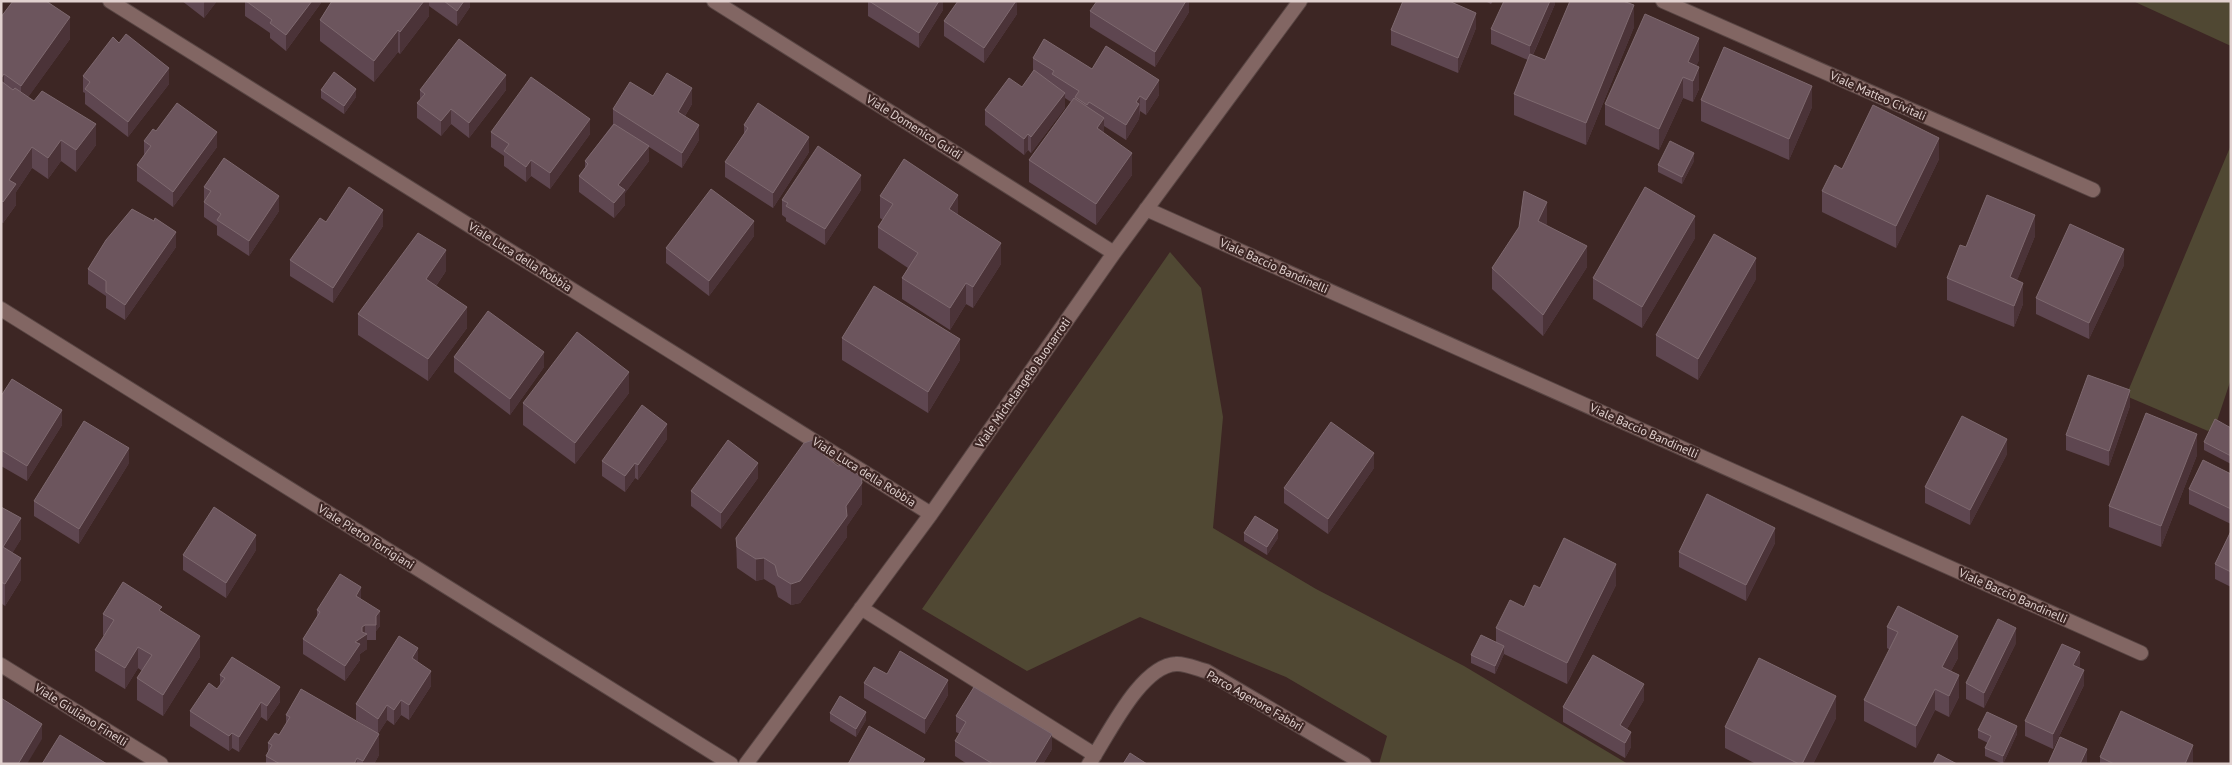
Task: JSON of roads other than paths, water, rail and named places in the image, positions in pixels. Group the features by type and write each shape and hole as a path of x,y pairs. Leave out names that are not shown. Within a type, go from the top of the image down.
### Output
{"street":[{"name":"Viale Luca della Robbia","path":"110,1 931,514"},
{"name":"Viale Domenico Guidi","path":"714,1 1114,253"},
{"name":"Viale Matteo Civitali","path":"1664,1 2093,190"},
{"name":"Viale Michelangelo Buonarroti","path":"746,764 931,514 1114,253 1294,3"},
{"name":"Viale Baccio Bandinelli","path":"1146,209 2141,653"},
{"name":"Viale Pietro Torrigiani","path":"1,309 730,764"},
{"name":"Parco Agenore Fabbri","path":"860,608 1092,759 1131,697 1156,669 1177,663 1206,671 1364,764"},
{"name":"Viale Giuliano Finelli","path":"1,666 161,764"}]}
